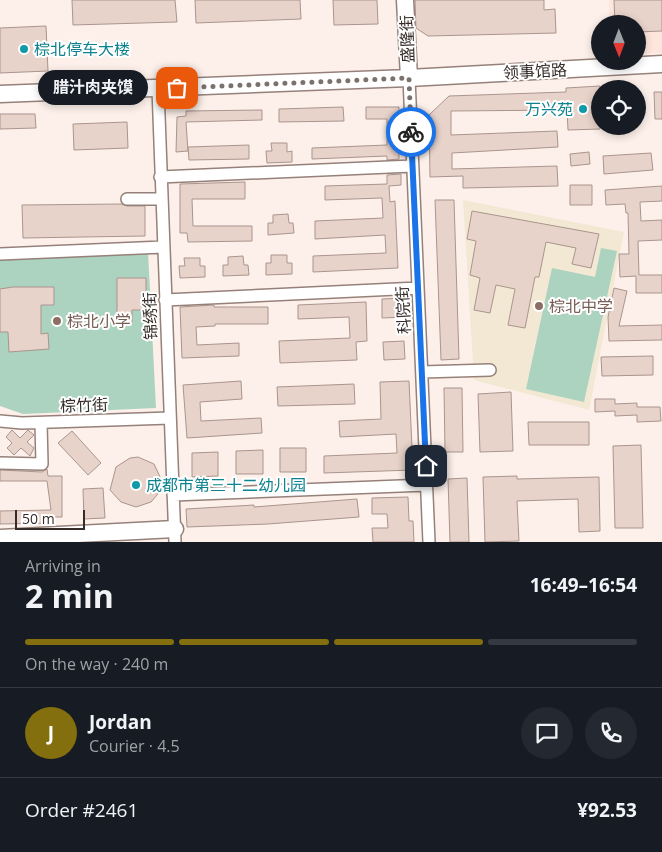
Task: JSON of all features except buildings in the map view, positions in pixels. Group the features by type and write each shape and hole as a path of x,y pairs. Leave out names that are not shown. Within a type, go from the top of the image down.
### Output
{"main road":[{"name":"盛隆街","path":"405,0 409,78"},
{"name":"领事馆路","path":"0,94 409,78 662,64"},
{"path":"0,538 175,536"}],"street":[{"name":"科院街","path":"409,78 429,542"},
{"name":"锦绣街","path":"158,88 175,536"},
{"path":"160,177 412,166"},
{"path":"127,200 161,199"},
{"path":"0,254 163,247"},
{"path":"165,300 418,288"},
{"path":"422,372 490,370"},
{"name":"棕竹街","path":"0,421 40,423 170,418"},
{"path":"0,463 42,464 40,423"},
{"path":"173,495 426,485"}],"shaded area":[{"path":"609,0 662,0 662,53 646,54 646,15 610,15"},
{"name":"棕北中学","path":"463,200 624,232 589,410 474,380"}],"green space":[{"path":"601,248 617,251 584,402 526,389 552,268 595,277"},
{"path":"148,252 156,408 23,414 0,406 0,259"}],"way so far":[{"path":"177,88 409,78 411,132"}],"place":[{"name":"棕北停车大楼","path":"24,49"},
{"name":"腊汁肉夹馍","path":"177,88"},
{"name":"万兴苑","path":"583,109"},
{"name":"棕北中学","path":"539,306"},
{"name":"棕北小学","path":"57,321"},
{"name":"成都市第三十二幼儿园","path":"136,485"}],"route":[{"path":"411,132 426,466"}]}
